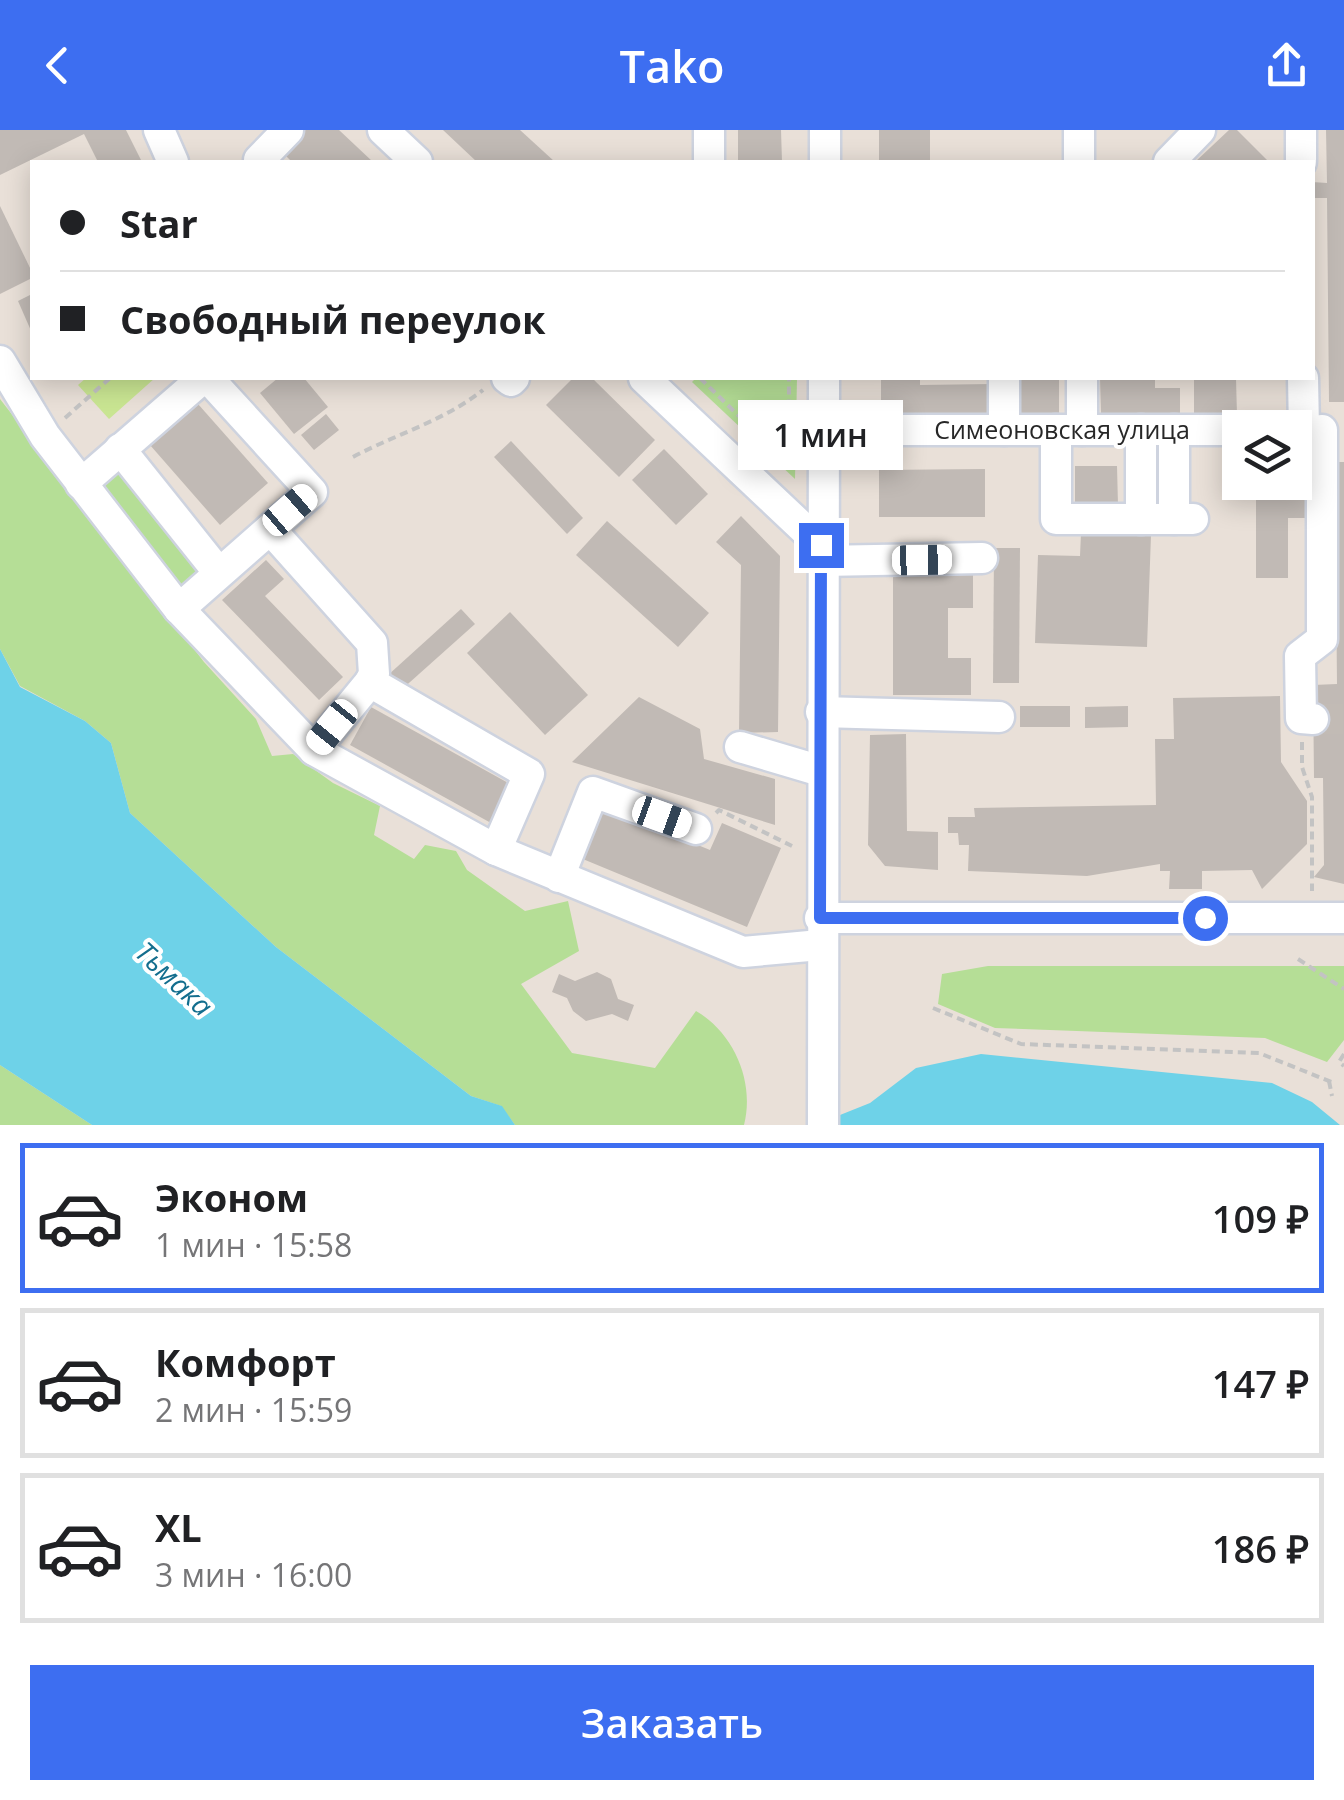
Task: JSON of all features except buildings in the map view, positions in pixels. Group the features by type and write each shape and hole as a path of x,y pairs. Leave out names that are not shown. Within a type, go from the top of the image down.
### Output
{"street":[{"path":"158,130 171,160"},
{"path":"258,160 288,130"},
{"path":"383,130 415,160"},
{"path":"708,130 708,160"},
{"path":"825,130 825,160"},
{"path":"1079,130 1079,160"},
{"path":"1172,160 1200,130"},
{"path":"1301,130 1301,160"},
{"path":"0,361 45,436 179,609 314,750 496,850 559,877 743,952 820,931 1344,918"},
{"path":"81,484 204,380"},
{"path":"179,609 312,492 208,380"},
{"path":"646,380 822,553 982,558"},
{"path":"823,1125 820,931 824,380"},
{"path":"1004,380 1004,430"},
{"path":"1082,380 1069,430 1056,520 1184,519 1174,430"},
{"path":"1304,380 1316,430 1322,638 1300,656 1307,719"},
{"name":"Симеоновская улица","path":"823,430 1222,430"},
{"path":"1141,430 1141,519"},
{"path":"120,449 218,573"},
{"path":"270,528 372,643 374,674 370,682 314,750"},
{"path":"370,682 529,774 496,850"},
{"path":"821,712 999,717"},
{"path":"740,748 821,771"},
{"path":"559,877 594,792 696,829"}],"path":[{"path":"45,436 108,380"},
{"path":"702,380 789,465 788,380"},
{"path":"352,457 392,436 424,426 502,381"},
{"path":"1307,719 1302,767 1312,797 1312,891"},
{"path":"696,829 719,810 792,846"},
{"path":"1298,959 1344,989"},
{"path":"933,1008 1021,1044 1259,1053 1331,1082 1332,1096"},
{"path":"1344,1054 1338,1062 1344,1066"}],"green space":[{"path":"84,380 153,380 109,419 78,385"},
{"path":"797,380 795,479 692,382"},
{"path":"0,399 204,662 256,719 272,756 293,754 333,783 380,806 374,835 414,859 425,845 456,851 467,870 525,911 568,901 579,951 521,984 572,1053 655,1068 696,1011 721,1032 738,1060 746,1092 744,1125 515,1125 501,1106 471,1096 276,947 130,813 111,743 85,721 20,686 0,649"},
{"path":"116,468 201,571 181,589 102,493 100,478"},
{"path":"988,966 1344,966 1344,1040 1327,1062 1265,1038 995,1028 938,1004 942,974"},
{"path":"0,1065 92,1125 0,1125"}],"water":[{"name":"Тьмака","path":"0,649 20,687 85,721 111,743 130,813 276,947 471,1096 502,1106 515,1125 92,1125 0,1065"},
{"path":"981,1054 1272,1083 1312,1102 1340,1125 815,1125 870,1103 916,1068"}],"tunnel":[{"path":"1313,719 1344,719"}],"route":[{"path":"821,545 820,918 1205,918"}]}
